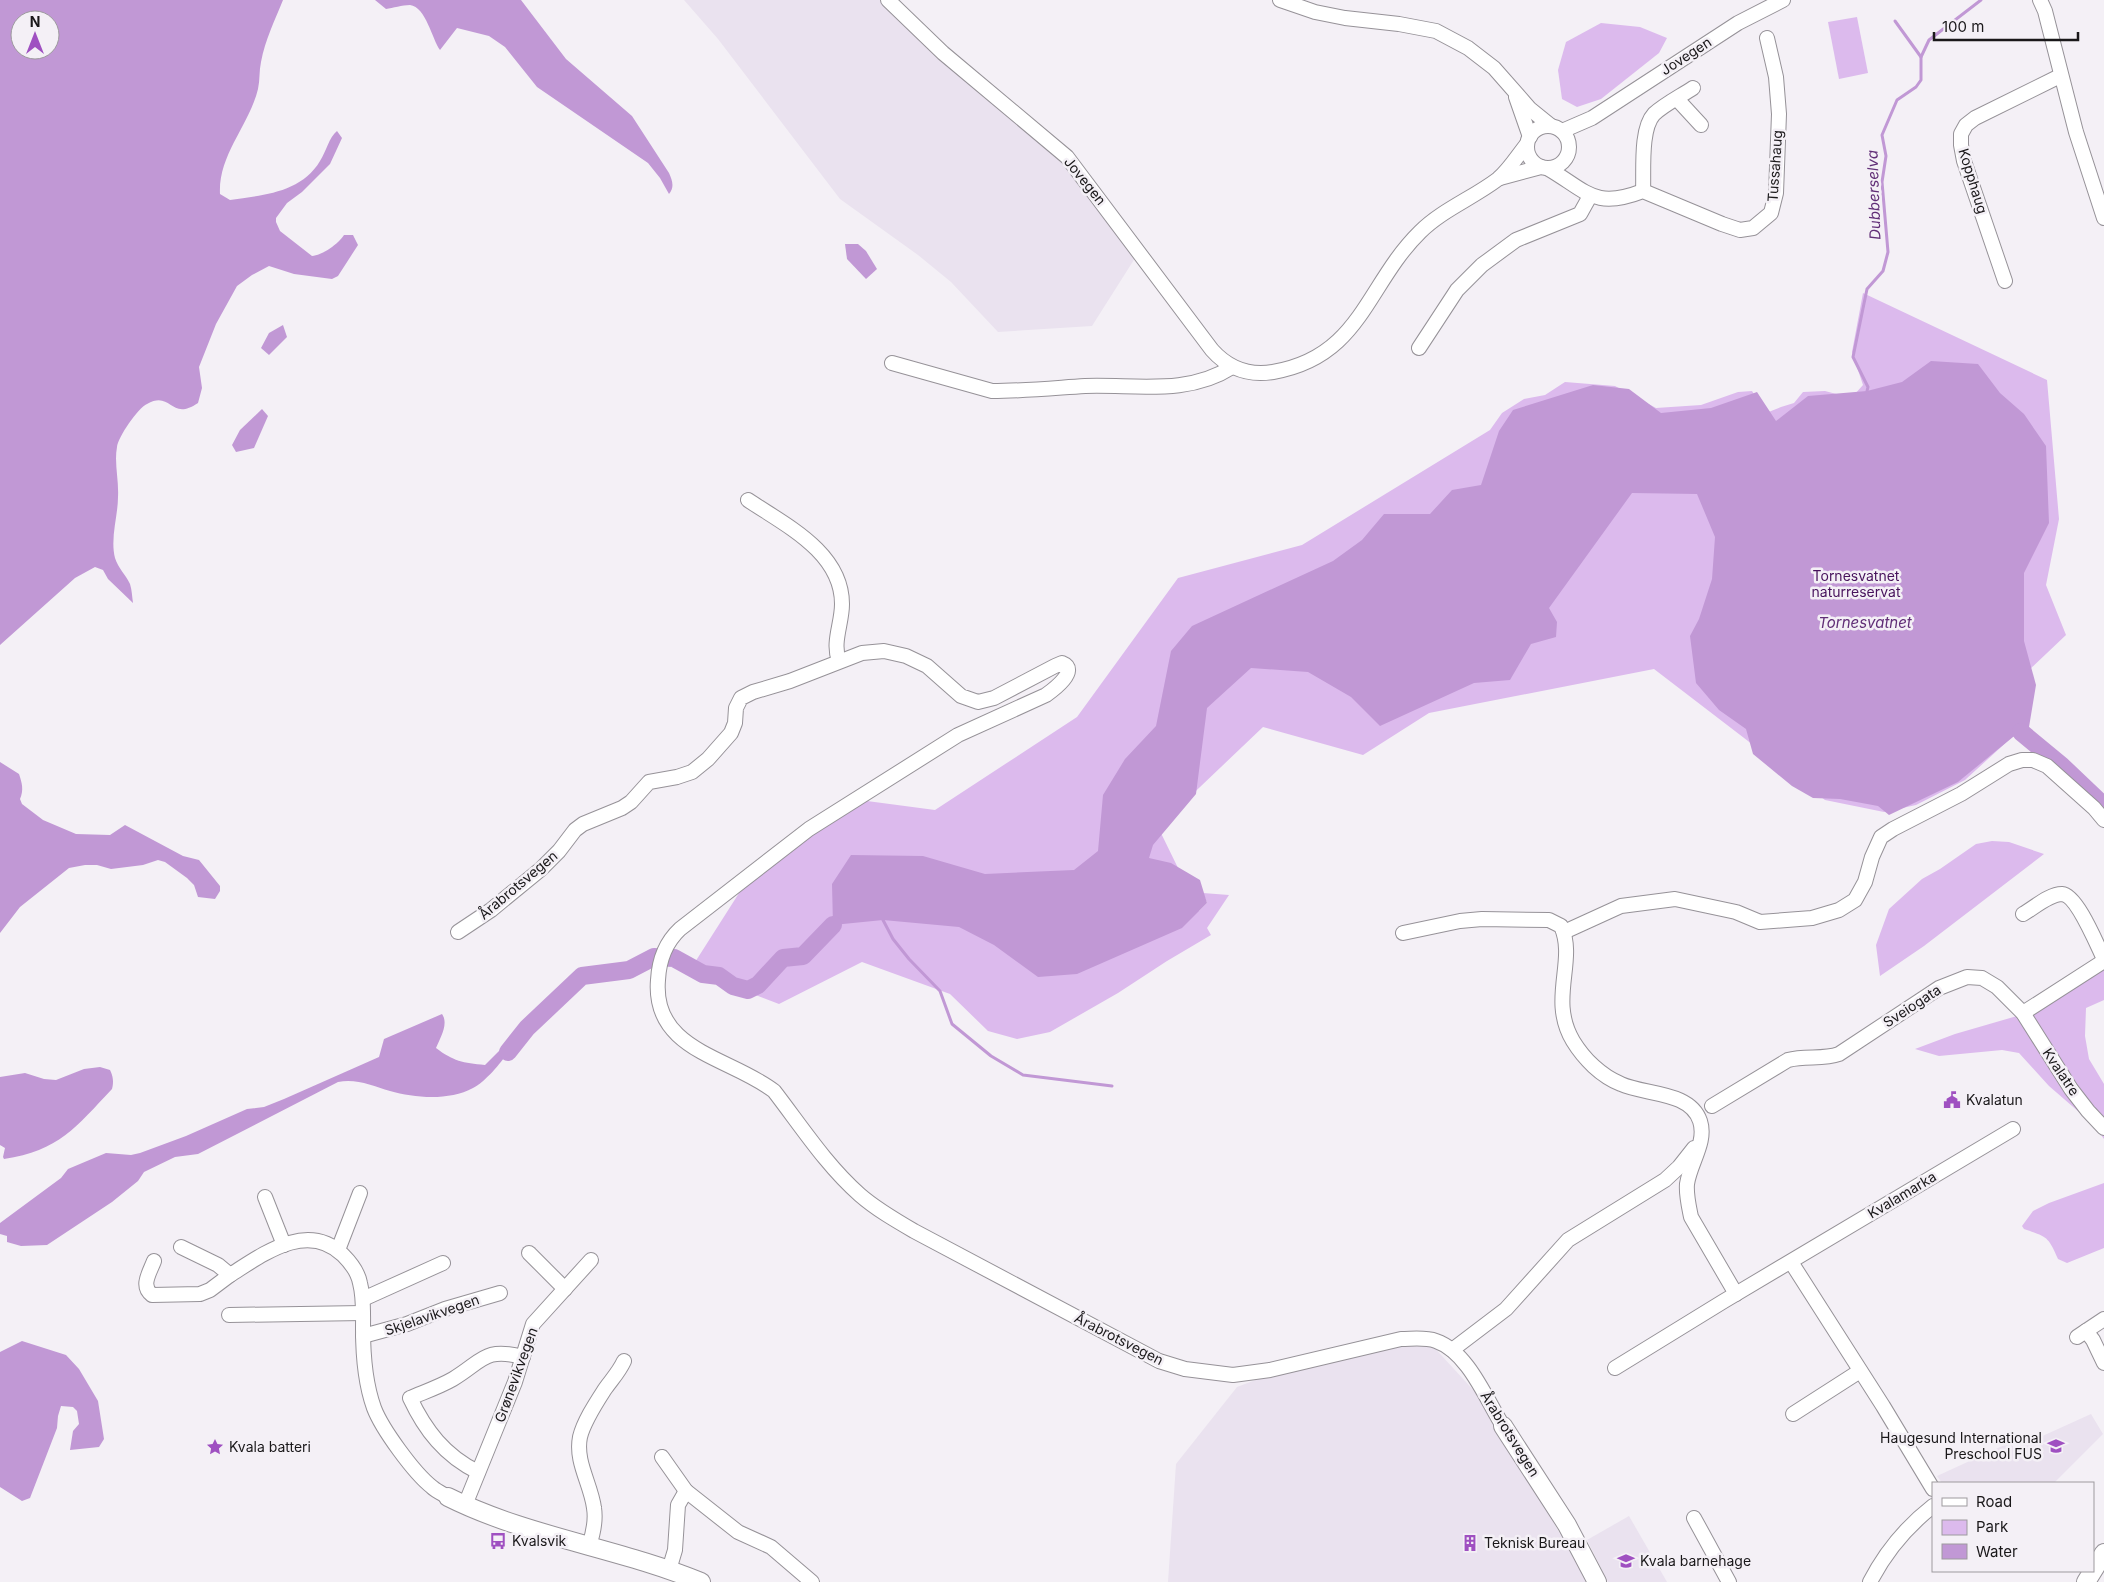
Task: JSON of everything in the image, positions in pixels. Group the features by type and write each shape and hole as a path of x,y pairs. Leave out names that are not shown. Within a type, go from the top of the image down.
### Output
{"main road":[{"name":"Årabrotsvegen","path":"1503,1426 1567,1524 1598,1582"},
{"name":"Skjelavikvegen","path":"448,1497 498,1519 669,1570 701,1582"},
{"path":"2094,1569 2104,1553"},
{"path":"2100,1582 2104,1576"}],"street":[{"name":"Jovegen","path":"888,0 943,53 1067,157 1212,350 1221,360 1232,367 1253,372 1288,369 1303,364 1333,346 1355,323 1399,257 1421,231 1500,178 1529,140"},
{"path":"1280,0 1315,12 1345,18 1400,24 1436,31 1468,48 1494,68 1516,94 1562,138 1584,192 1580,214 1516,240 1482,266 1457,290 1418,348"},
{"name":"Jovegen","path":"1562,138 1738,23 1783,0"},
{"path":"2040,0 2045,11 2060,76 2104,218"},
{"name":"Tussahaug","path":"1643,191 1740,230 1753,228 1771,213 1776,193 1779,114 1776,76 1767,38"},
{"name":"Kopphaug","path":"2005,281 1964,161 1961,134 1966,125 1975,118 2060,76"},
{"path":"1516,94 1529,140 1530,158 1584,192 1598,198 1619,199 1643,191 1645,135 1652,116 1693,88"},
{"path":"1678,98 1701,125"},
{"path":"1529,140 1539,128 1562,138"},
{"path":"1544,167 1560,165 1562,138"},
{"name":"Jovegen","path":"1500,178 1544,167"},
{"path":"892,363 992,390 1009,391 1093,386 1163,388 1204,380 1223,373 1232,367"},
{"path":"748,500 790,528 820,552 835,572 841,588 842,605 835,652 838,661"},
{"name":"Årabrotsvegen","path":"458,932 491,910 540,869 559,851 575,830 583,824 622,808 631,802 649,782 692,772 708,759 731,733 735,723 736,708 741,698 753,692 790,681 862,653 884,651 906,656 928,666 961,696 978,702 994,698 1062,663 1068,669 1068,674 1046,695 958,736 809,829 680,929 668,942 660,964 657,989 658,1002 662,1014 675,1034 701,1052 754,1077 774,1091 817,1148 860,1195 884,1213 914,1231 1159,1361 1185,1369 1233,1375 1270,1370 1401,1339 1421,1338 1437,1341 1452,1350 1463,1360 1503,1426"},
{"path":"1564,932 1621,906 1675,900 1736,912 1760,922 1780,922 1812,918 1839,910 1855,900 1881,837 1892,829 1961,794 2009,764 2022,760 2033,760 2047,766 2094,808 2104,820"},
{"path":"2023,914 2052,896 2062,894 2070,897 2080,910 2104,960 2023,1013"},
{"path":"1403,933 1460,921 1482,919 1549,920 1561,926 1564,932 1565,957 1562,1002 1566,1025 1584,1056 1594,1067 1619,1084 1675,1099 1692,1108 1701,1124 1700,1140 1687,1185 1692,1218 1736,1294"},
{"name":"Sveiogata","path":"1712,1106 1788,1060 1798,1057 1839,1054 1939,988 1967,977 1982,978 1997,986 2023,1013"},
{"name":"Kvalatre","path":"2023,1013 2071,1088 2088,1111 2104,1128"},
{"name":"Kvalamarka","path":"1615,1368 2013,1129"},
{"path":"1452,1350 1506,1308 1568,1240 1664,1180 1679,1167 1700,1140"},
{"path":"338,1250 360,1193"},
{"path":"264,1197 284,1245"},
{"name":"Skjelavikvegen","path":"154,1261 146,1284 147,1291 152,1295 200,1294 210,1290 230,1275 295,1240 320,1242 338,1250 356,1271 360,1283 363,1299 363,1336 367,1378 374,1408 387,1433 432,1487 448,1497"},
{"path":"181,1248 218,1265 230,1275"},
{"path":"529,1253 565,1288"},
{"name":"Grønevikvegen","path":"466,1505 523,1358 533,1324 592,1260"},
{"path":"1791,1262 1932,1487"},
{"path":"363,1299 443,1263"},
{"name":"Skjelavikvegen","path":"363,1336 407,1324 445,1308 500,1293"},
{"path":"228,1315 363,1313"},
{"path":"2104,1319 2081,1334 2093,1340 2104,1364"},
{"path":"478,1472 458,1460 436,1440 419,1416 410,1398 453,1379 488,1355 498,1353 523,1358"},
{"path":"589,1546 593,1534 594,1508 580,1455 580,1438 585,1423 606,1388 620,1372 624,1361"},
{"path":"1792,1414 1860,1371"},
{"path":"662,1457 686,1490 738,1532 771,1547 812,1582"},
{"path":"669,1570 675,1550 678,1505 686,1490"},
{"path":"1870,1582 1903,1533 1932,1507"},
{"path":"1694,1518 1729,1582"}],"shaded area":[{"path":"684,0 884,0 1050,138 1137,255 1092,326 998,332 951,282 918,255 840,199 718,39"},
{"path":"1368,1344 1431,1344 1488,1406 1587,1582 1168,1582 1176,1464 1237,1387 1306,1361"},
{"name":"Haugesund International Preschool FUS","path":"2091,1414 2103,1434 2055,1482 1941,1482 1937,1476 2011,1442 2014,1449"},
{"name":"Kvala barnehage","path":"1629,1516 1667,1582 1608,1582 1587,1540"}],"green space":[{"path":"1857,17 1868,73 1839,79 1828,22"},
{"path":"1601,23 1640,27 1667,38 1659,53 1601,99 1577,107 1562,99 1558,70 1566,42"},
{"name":"Tornesvatnet","path":"1863,293 2047,380 2059,519 2046,585 2066,635 2028,671 2023,727 1965,780 1916,805 1884,812 1825,800 1654,669 1429,713 1363,755 1263,727 1158,827 1199,911 1207,903 1203,893 1229,895 1207,928 1211,935 1118,993 1050,1032 1017,1039 988,1031 950,994 862,962 779,1004 690,970 748,879 848,809 867,801 935,810 1077,717 1178,578 1302,545 1490,430 1502,413 1524,399 1545,395 1565,382 1615,386 1656,408 1701,405 1738,392 1752,391 1766,413 1794,403 1803,392 1825,391 1840,395 1854,395 1863,385 1852,352"},
{"path":"1992,841 2009,842 2044,854 1924,946 1880,976 1876,945 1889,909 1922,879 1976,844"},
{"path":"2104,967 2104,1000 2086,1008 2085,1036 2089,1059 2104,1084 2104,1139 2094,1125 2049,1086 2019,1053 2002,1050 1939,1056 1915,1049 1955,1034 2017,1016"},
{"path":"2104,1183 2104,1248 2067,1263 2058,1259 2046,1238 2024,1229 2022,1226 2033,1211 2049,1203"}],"water":[{"path":"0,0 283,0 265,46 254,103 224,166 220,194 230,200 268,194 292,186 312,172 337,131 342,138 330,164 302,192 287,203 276,218 276,222 280,231 312,256 321,254 338,242 344,235 353,235 358,245 338,276 332,279 294,274 269,266 237,286 216,324 199,367 202,388 198,403 189,408 182,409 162,401 147,404 134,417 118,442 116,465 118,504 114,550 116,562 130,584 133,603 108,579 103,570 95,567 75,578 0,645"},
{"path":"375,0 521,0 566,59 632,116 669,173 672,183 671,191 669,194 660,178 648,163 537,87 505,47 489,36 457,28 440,50 428,24 416,7 407,5 386,9"},
{"path":"845,244 858,244 866,251 877,269 866,279 847,259"},
{"path":"283,325 287,337 269,355 261,348 269,333"},
{"name":"Tornesvatnet","path":"1931,361 1978,364 2000,393 2024,414 2046,446 2049,523 2024,573 2024,641 2036,685 2029,727 2024,728 1958,782 1889,815 1878,806 1840,799 1813,798 1792,786 1753,754 1746,729 1719,710 1696,683 1690,636 1699,619 1712,579 1715,537 1697,494 1632,493 1549,608 1557,622 1556,637 1531,644 1510,680 1474,683 1380,726 1351,697 1308,672 1251,668 1207,708 1196,794 1153,845 1149,858 1171,863 1200,880 1207,903 1182,928 1077,974 1038,977 994,945 959,927 883,920 833,925 832,884 851,855 923,856 985,874 1074,870 1098,851 1103,795 1125,759 1156,726 1171,651 1192,626 1333,561 1362,540 1384,514 1430,514 1452,490 1481,485 1499,431 1513,410 1593,385 1629,389 1661,413 1711,408 1757,392 1776,421 1808,396 1867,391 1902,382"},
{"path":"262,409 268,416 254,448 236,452 232,445 240,430"},
{"path":"0,762 19,774 22,786 20,799 22,804 43,820 76,834 110,835 125,825 183,856 199,860 220,886 220,891 215,899 198,897 194,885 187,878 165,862 158,860 143,865 111,869 97,865 69,868 20,907 0,933"},
{"path":"442,1014 445,1022 436,1048 453,1059 485,1065 503,1047 508,1052 492,1072 473,1088 443,1097 421,1097 358,1082 338,1082 198,1154 175,1157 144,1172 138,1181 112,1202 47,1245 21,1246 7,1242 7,1236 0,1234 0,1223 61,1178 68,1169 106,1153 131,1155 140,1153 186,1136 247,1109 264,1107 284,1099 379,1057 384,1039"},
{"path":"100,1067 110,1070 113,1079 112,1089 77,1126 53,1143 39,1150 4,1159 5,1148 0,1145 0,1077 25,1073 44,1079 56,1080 84,1069"},
{"path":"22,1341 66,1355 79,1369 98,1401 104,1439 99,1447 70,1450 73,1431 79,1424 77,1411 73,1407 61,1406 57,1428 30,1498 22,1501 0,1487 0,1352"}],"waterway":[{"name":"Dubberselva","path":"1867,391 1868,387 1853,357 1867,289 1883,271 1888,252 1882,182 1886,156 1882,135 1897,100 1916,87 1921,80 1921,57 1929,40 1981,0"},
{"path":"1895,21 1921,57"},
{"path":"2021,732 2062,766 2104,806"},
{"path":"883,920 893,939 909,959 940,991 952,1024 991,1056 1023,1075 1112,1086"},
{"path":"508,1052 527,1028 582,976 629,970 654,957 674,958 703,974 719,976 733,986 748,990 758,985 783,958 803,956 833,925"}],"place":[{"name":"Kvalatun","path":"1952,1100"},
{"name":"Haugesund International Preschool FUS","path":"2056,1446"},
{"name":"Kvala batteri","path":"215,1447"},
{"name":"Kvalsvik","path":"498,1541"},
{"name":"Teknisk Bureau","path":"1470,1543"},
{"name":"Kvala barnehage","path":"1626,1561"}],"park label":[{"name":"Tornesvatnet naturreservat","path":"1856,584"}]}
